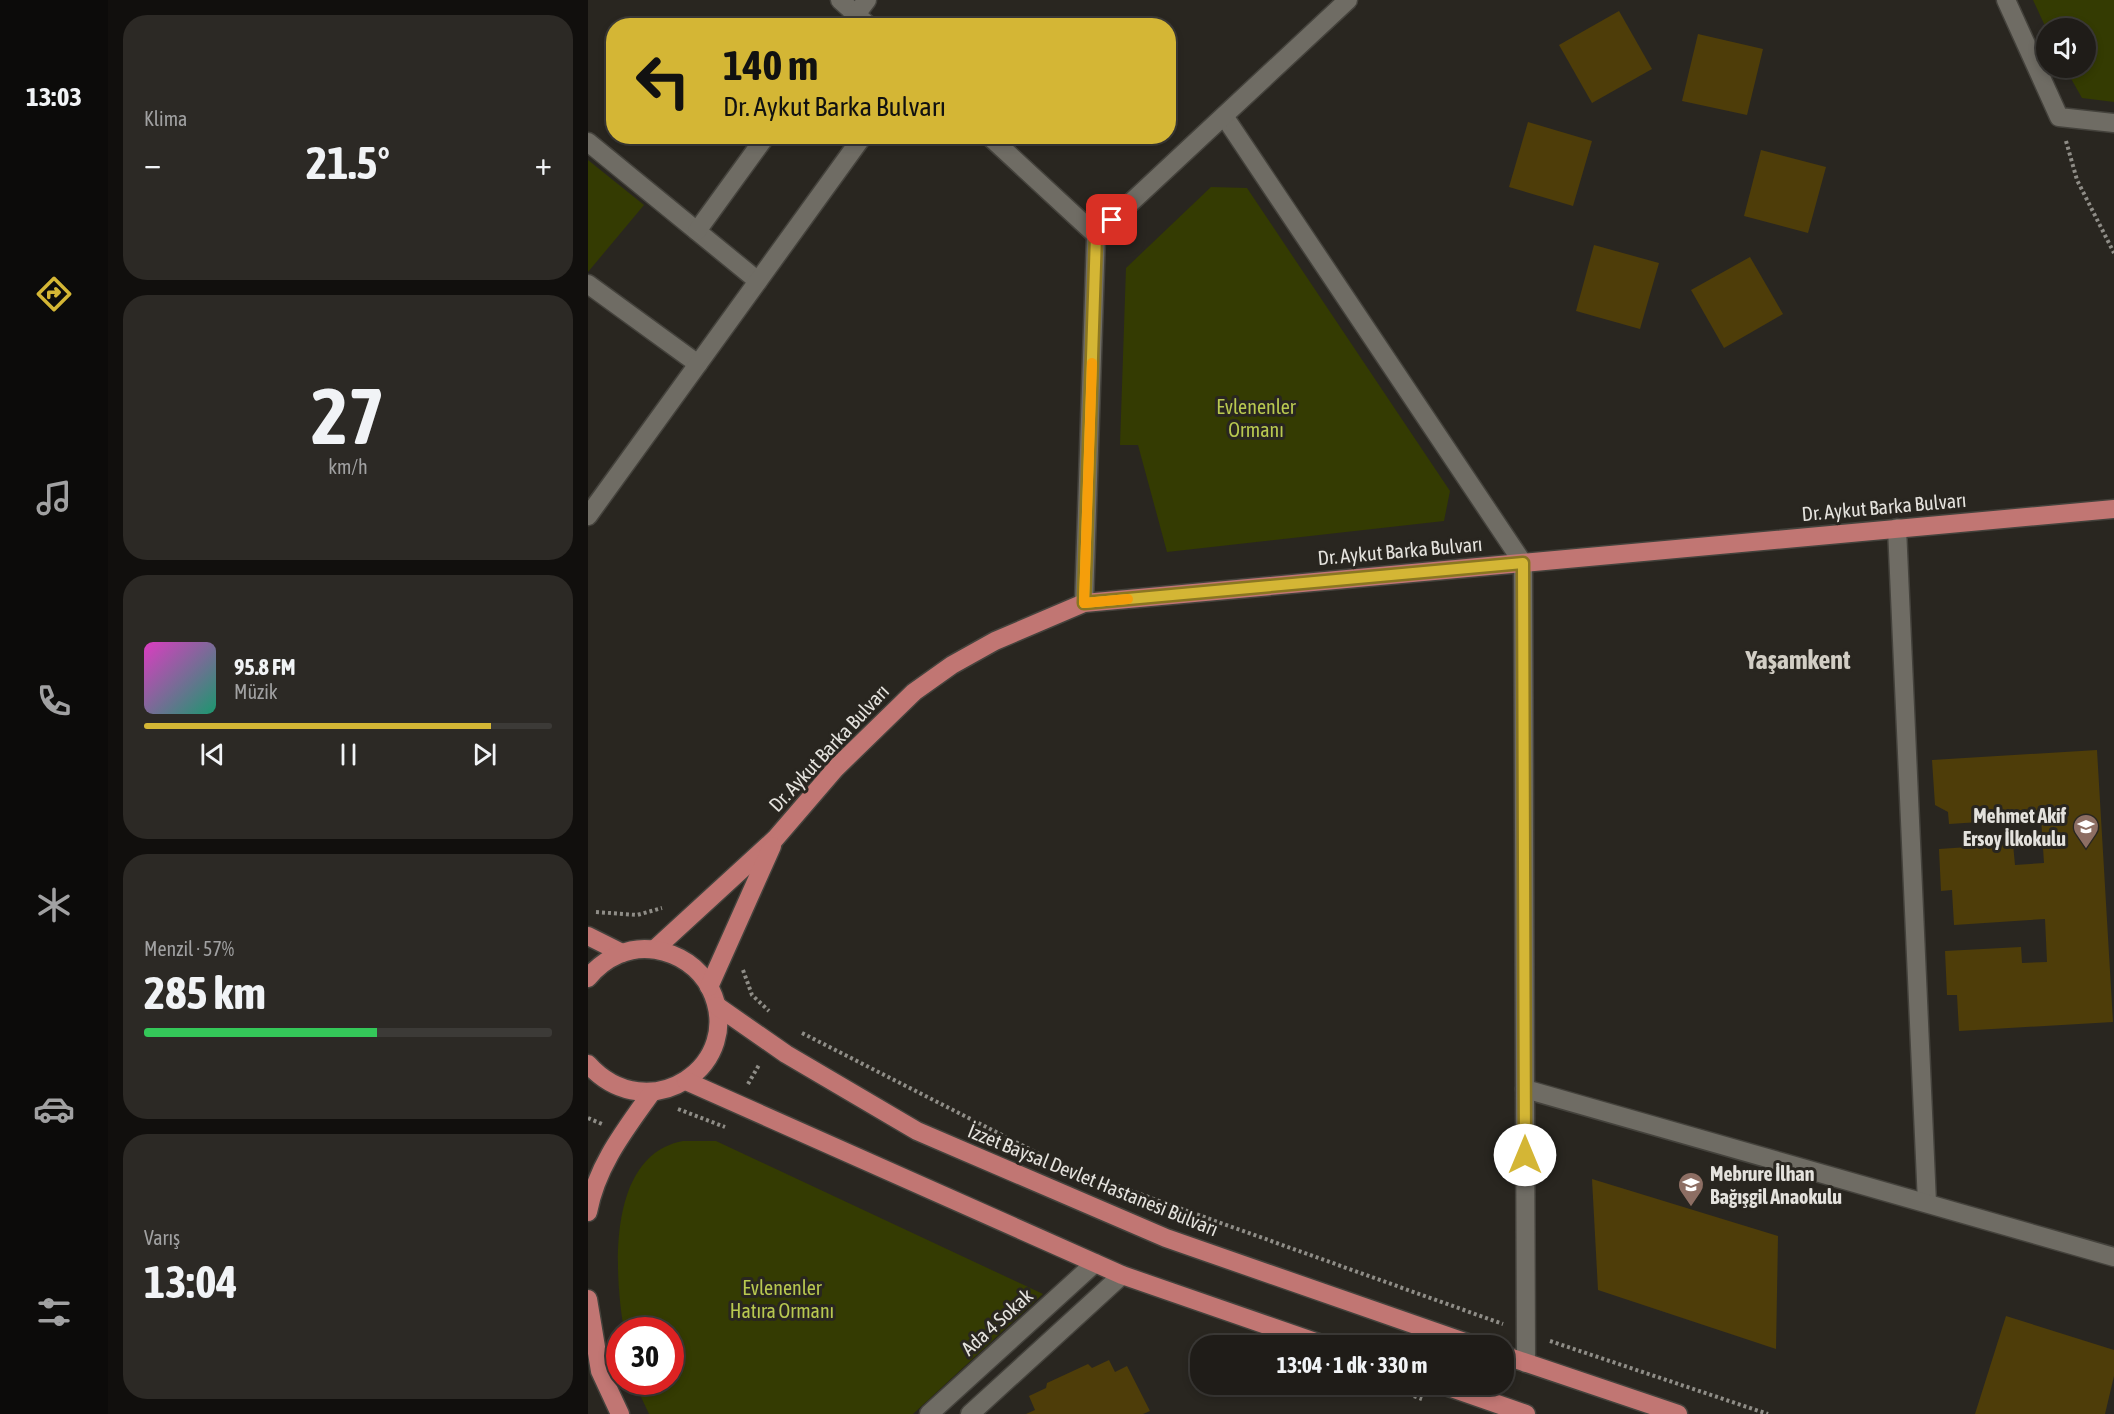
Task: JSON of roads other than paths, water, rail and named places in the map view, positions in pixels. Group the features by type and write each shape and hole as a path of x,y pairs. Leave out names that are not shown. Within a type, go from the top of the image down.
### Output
{"main road":[{"name":"Dr. Aykut Barka Bulvarı","path":"655,950 776,839 836,768 914,692 951,664 995,640 1084,603 2114,509"},
{"name":"Dr. Aykut Barka Bulvarı","path":"709,987 776,839"},
{"path":"590,927 622,953"},
{"path":"588,978 605,961 622,953 648,948 670,952 690,963 709,987 717,1006 719,1023 714,1046 703,1065 686,1081 665,1090 642,1093 620,1088 599,1077 588,1064"},
{"name":"İzzet Baysal Devlet Hastanesi Bulvarı","path":"717,1006 771,1043 928,1136 1166,1238 1444,1335"},
{"path":"686,1081 1122,1275 1295,1335"},
{"path":"588,1212 592,1192 602,1167 652,1092"},
{"path":"588,1299 594,1375 620,1414"},
{"path":"1514,1359 1678,1414"},
{"path":"1472,1395 1526,1414"}],"street":[{"path":"840,0 860,16"},
{"path":"1084,603 1096,235 1348,0"},
{"path":"2006,0 2059,117 2114,123"},
{"path":"1224,116 1523,563 1526,1363"},
{"path":"588,142 758,281"},
{"path":"697,231 760,144"},
{"path":"588,516 857,144"},
{"path":"998,144 1096,235"},
{"path":"588,284 698,364"},
{"path":"1897,528 1927,1203"},
{"path":"1525,1089 2114,1257"},
{"name":"Ada 4 Sokak","path":"929,1414 1095,1263"},
{"path":"970,1414 1122,1275"}],"place":[{"name":"Mehmet Akif Ersoy İlkokulu","path":"2086,850"},
{"name":"Mebrure İlhan Bağışgil Anaokulu","path":"1691,1208"}],"district":[{"name":"Yaşamkent","path":"1798,660"}],"park label":[{"name":"Evlenenler Ormanı","path":"1256,418"},
{"name":"Evlenenler Hatıra Ormanı","path":"782,1300"}]}
